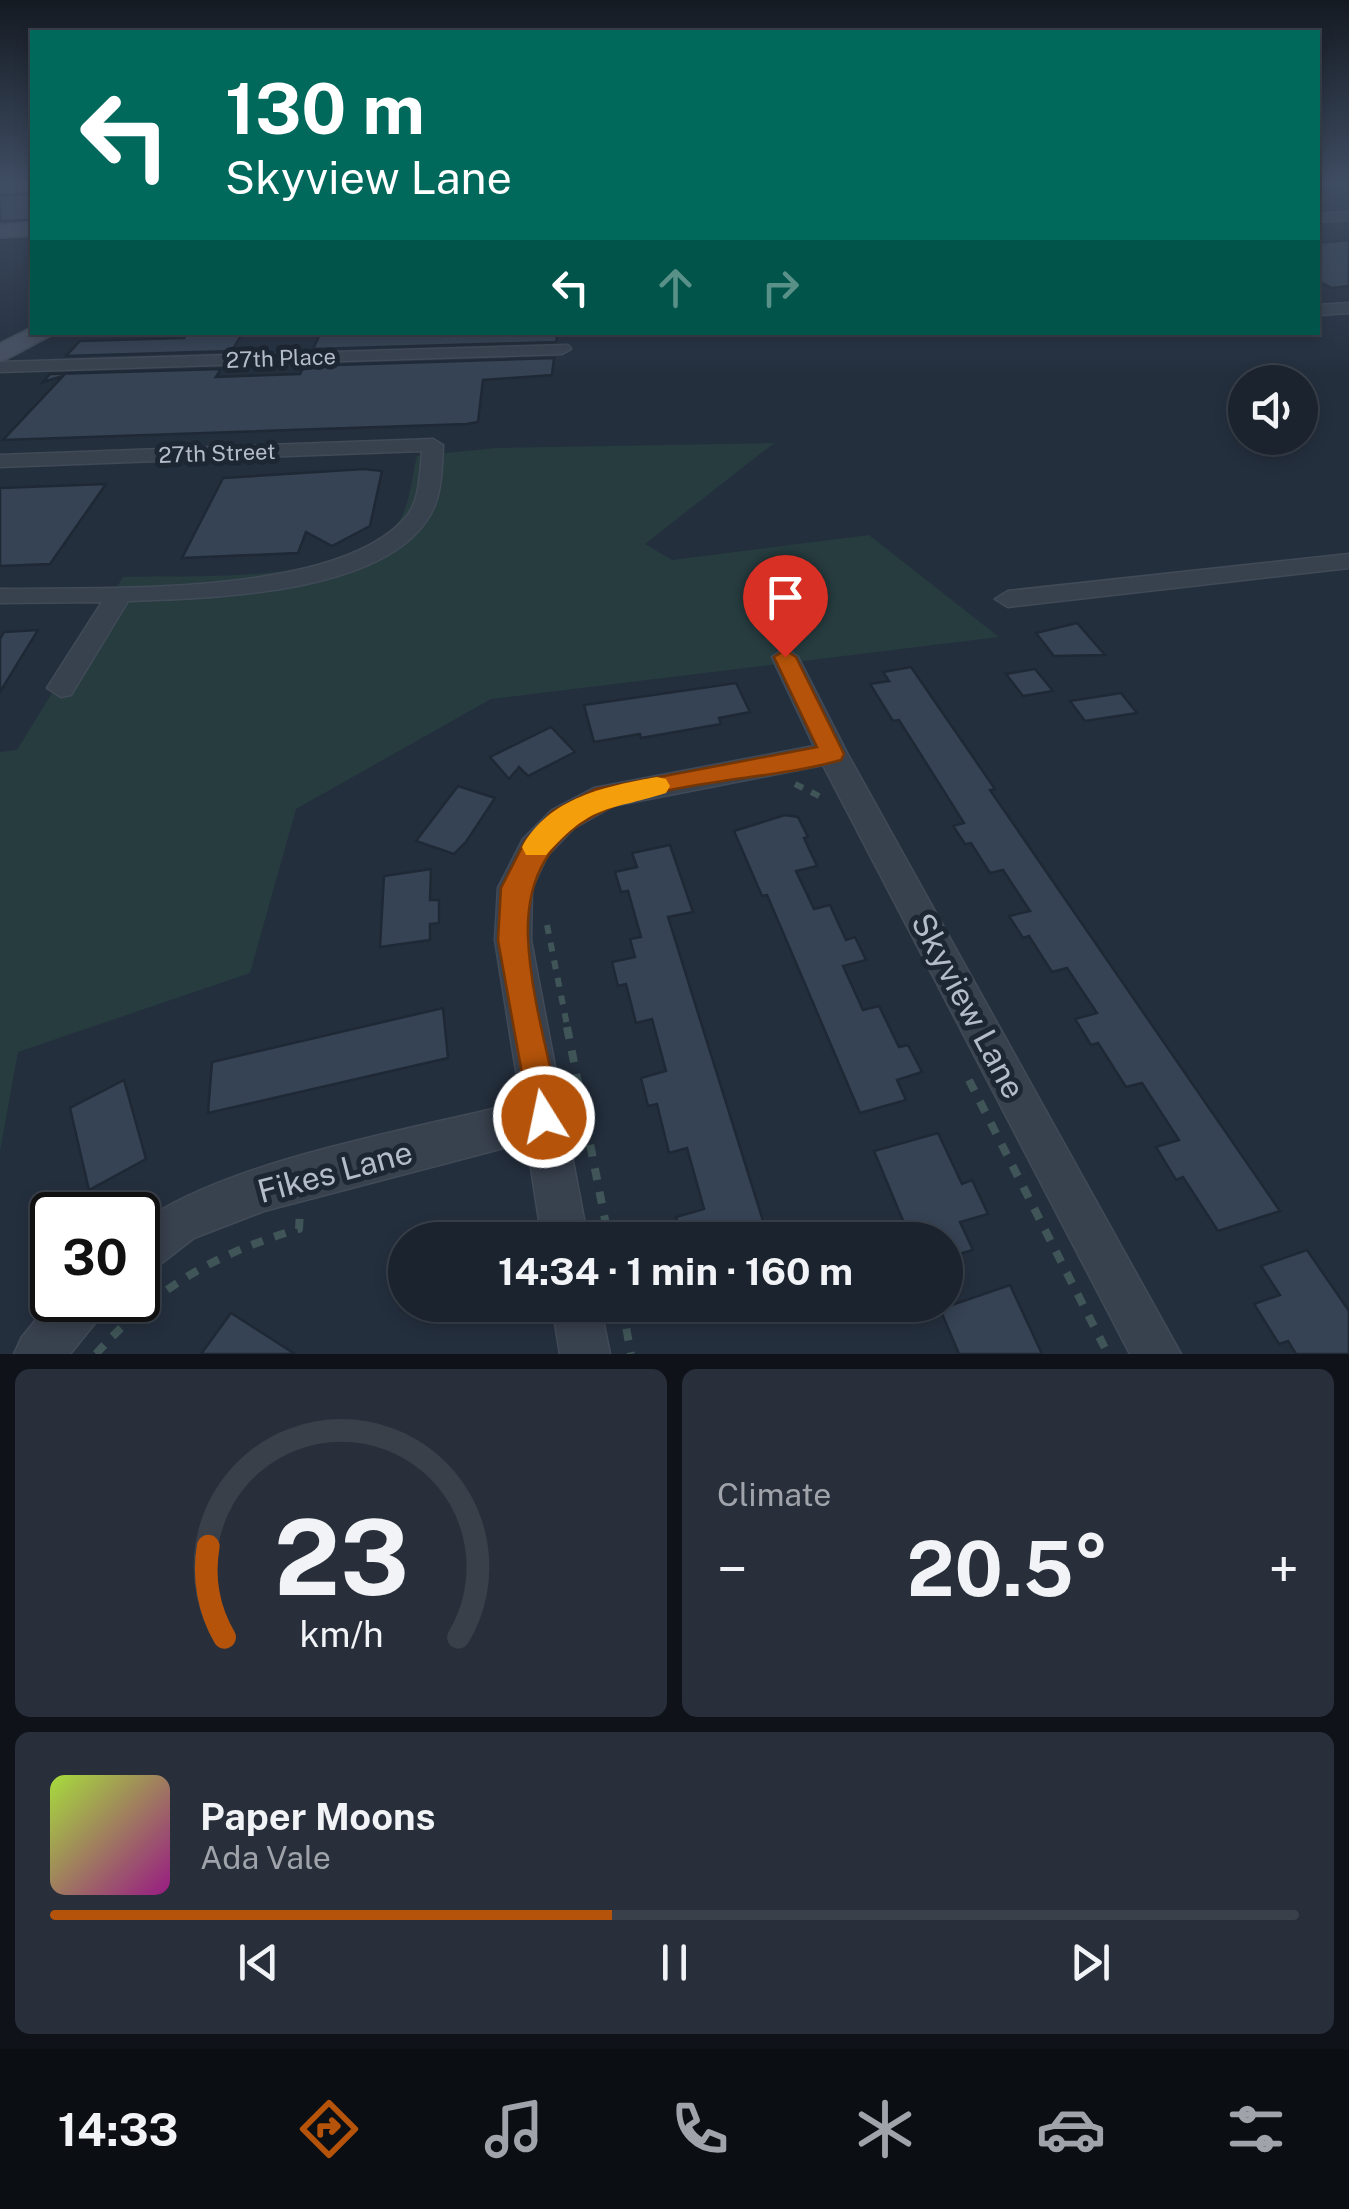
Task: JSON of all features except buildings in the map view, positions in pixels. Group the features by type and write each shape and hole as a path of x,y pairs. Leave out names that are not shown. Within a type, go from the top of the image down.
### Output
{"street":[{"path":"1320,310 1349,308"},
{"path":"0,354 38,335"},
{"path":"256,358 267,339"},
{"name":"27th Place","path":"0,367 562,349"},
{"name":"27th Street","path":"0,461 433,446 430,480 417,521 387,549 337,572 278,581 122,592"},
{"path":"1008,598 1349,560"},
{"path":"0,596 122,592"},
{"path":"61,688 122,592"},
{"name":"Skyview Lane","path":"785,657 832,754 1156,1354"},
{"path":"562,1222 513,940 516,888 535,848 563,818 605,796 832,754"},
{"name":"Fikes Lane","path":"160,1236 179,1222 300,1180 544,1117"},
{"path":"39,1354 64,1322"},
{"path":"579,1322 584,1354"}],"path":[{"path":"776,784 794,783 827,800"},
{"path":"545,916 605,1222"},
{"path":"968,1077 1108,1354"},
{"path":"96,1354 129,1315 184,1271 239,1246 300,1229 300,1180"},
{"path":"625,1322 632,1354"}],"green space":[{"path":"774,443 645,544 672,560 869,535 999,637 491,699 296,809 250,973 18,1052 0,1151 0,752 17,750 123,577 271,572 347,557 377,543 398,523 408,499 417,456 495,448"}],"slow traffic":[{"path":"536,847 563,818 605,796 657,786"}],"route":[{"path":"544,1117 513,940 516,888 535,848 563,818 605,796 832,754 785,657"}]}
